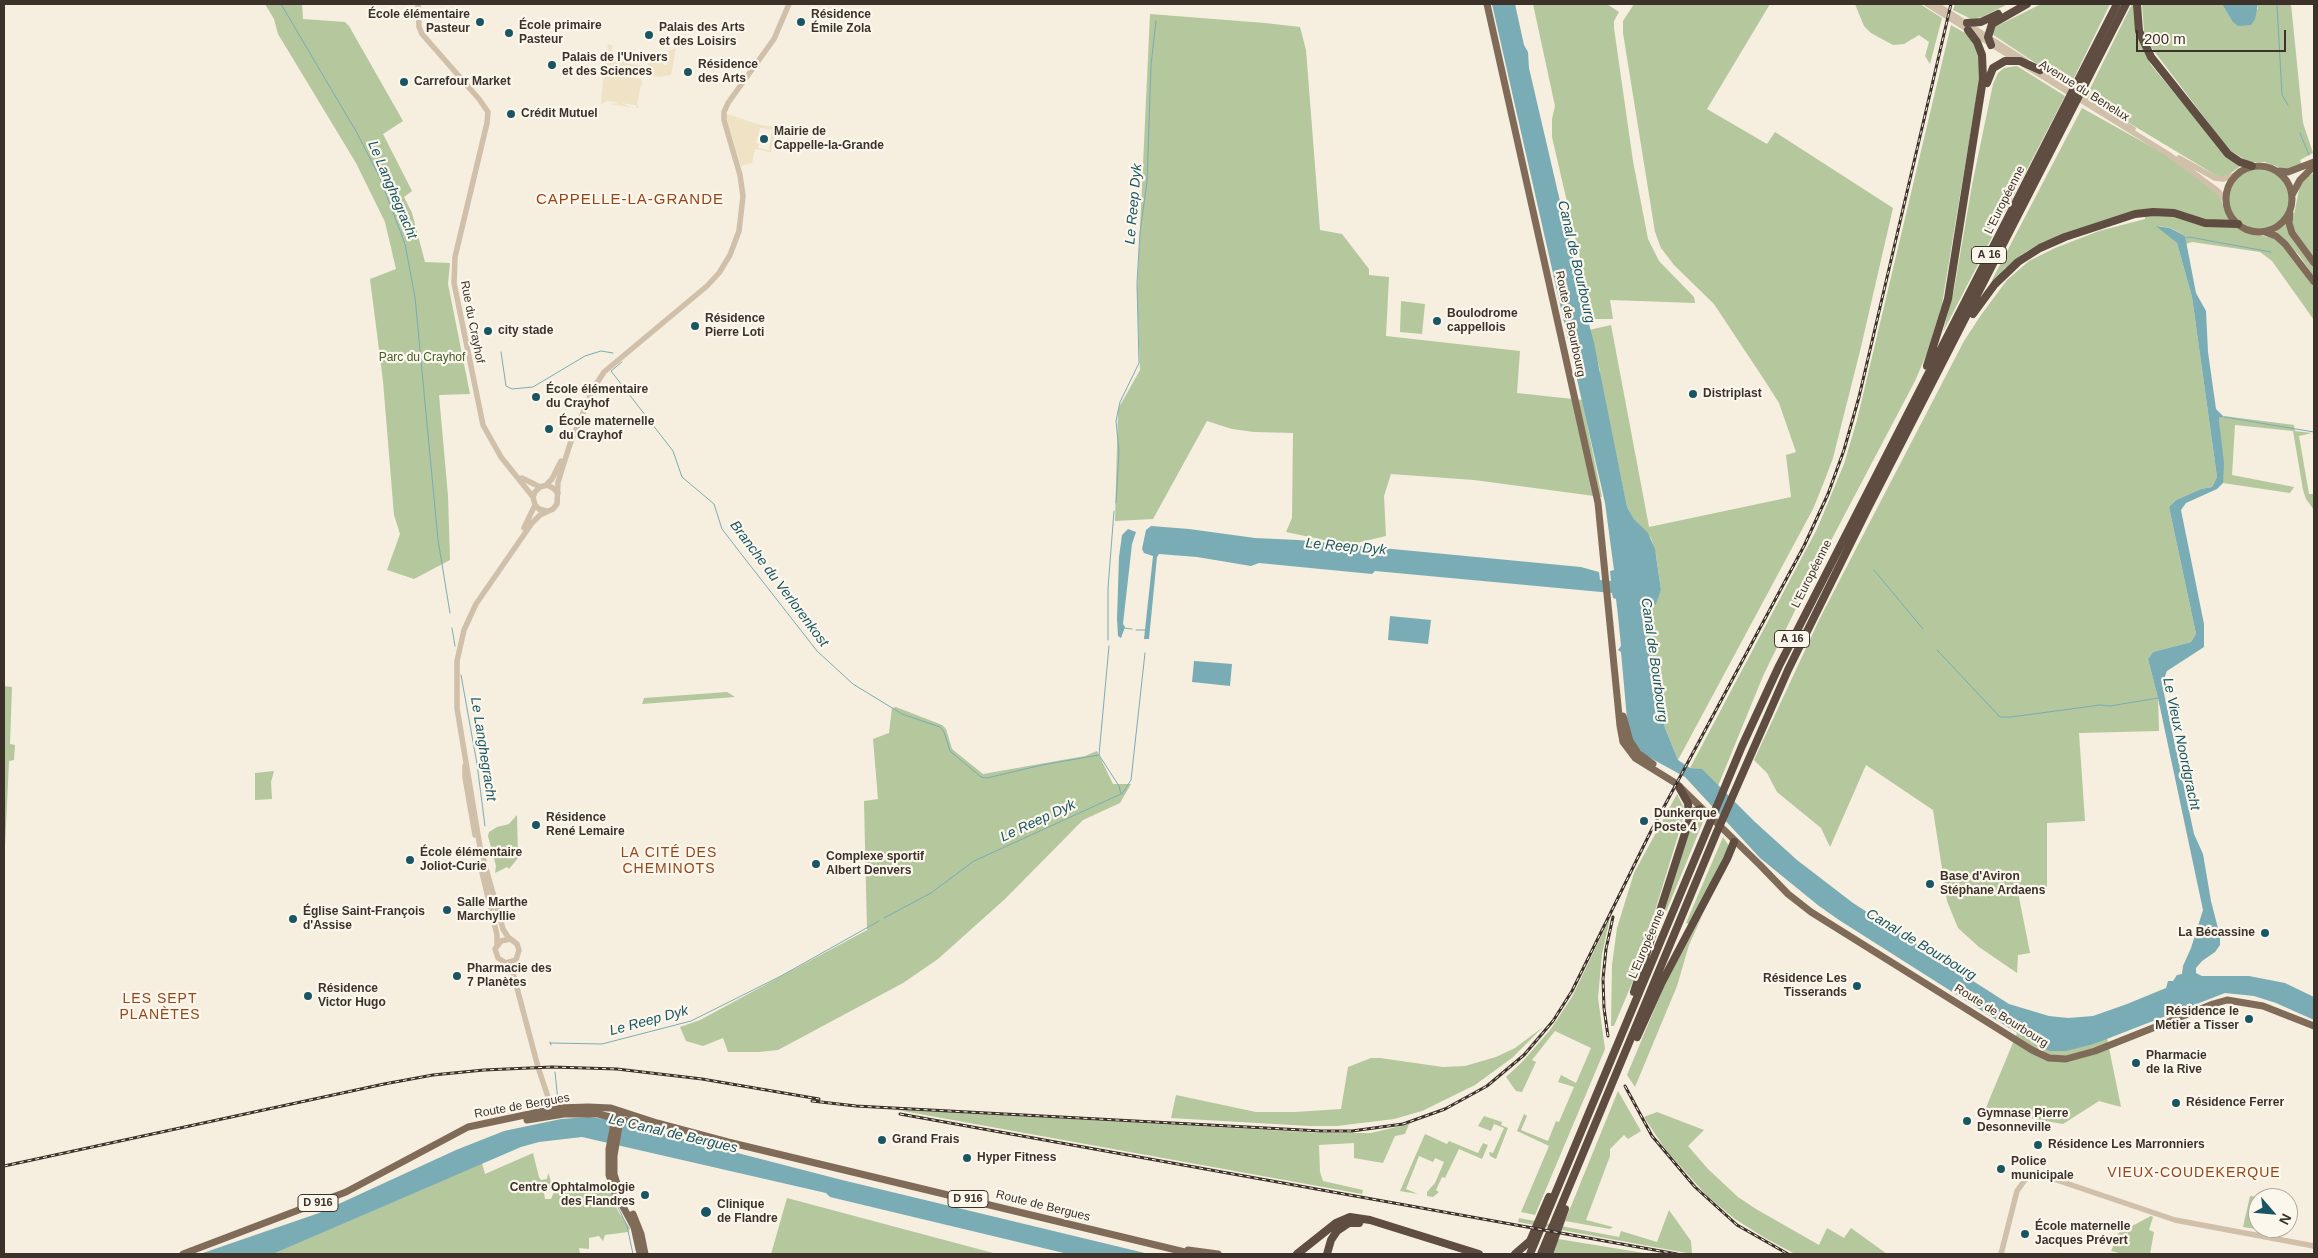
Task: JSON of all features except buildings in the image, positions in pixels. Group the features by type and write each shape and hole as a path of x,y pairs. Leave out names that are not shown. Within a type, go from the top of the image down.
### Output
{"highway":[{"path":"1860,505 1923,376 1936,344 1948,299 1984,69 1980,49 1967,27 2018,4"},
{"path":"1991,45 1988,37 1990,27 1994,22 2027,4"},
{"name":"L'Européenne","path":"1533,1241 1576,1144 1616,1042 1708,826 1783,657 2078,84 2117,4"},
{"name":"L'Européenne","path":"1622,1063 1737,784 1788,670 2126,4"},
{"path":"2137,4 2139,31 2151,57 2228,154 2240,162 2252,166"},
{"path":"1965,196 1989,75 2000,63 2015,60 2040,70"},
{"path":"1892,462 1979,304 2003,276 2029,254 2059,239 2146,212 2174,213 2205,223 2238,224"},
{"path":"1679,787 1688,806 1687,828"},
{"path":"1616,1042 1645,962 1693,812 1704,810"},
{"path":"1541,1254 1548,1244 1586,1147 1622,1063 1674,957 1727,859 1734,839"},
{"path":"1727,859 1740,848"},
{"path":"1298,1254 1342,1219 1358,1218 1479,1254"},
{"path":"1328,1254 1330,1244 1340,1228 1355,1222 1371,1225 1464,1254"},
{"path":"1310,1254 1313,1243 1320,1235"},
{"path":"1515,1254 1533,1241"},
{"path":"1530,1254 1533,1241"},
{"path":"1548,1244 1549,1254"}],"main road":[{"name":"Route de Bourbourg","path":"1487,4 1596,492 1620,726 1625,747 1638,760 1679,787 1788,894 1811,912 2035,1052 2049,1058 2066,1059 2094,1051 2216,1002 2228,1000 2263,1006 2314,1026"},
{"path":"2290,209 2279,225 2263,231 2251,231 2238,224 2229,213 2226,201 2228,188 2236,175 2252,166 2264,166 2277,171 2288,172 2314,162"},
{"path":"2314,166 2303,176 2292,195 2289,224 2292,233 2314,264"},
{"path":"2277,171 2288,182 2292,195"},
{"path":"2263,231 2283,242 2314,282"},
{"name":"Route de Bourbourg","path":"1614,653 1624,724 1630,742 1638,753 1679,782 1704,810"},
{"name":"Route de Bourbourg","path":"1734,839 1740,848 1762,867"},
{"name":"Route de Bergues","path":"183,1254 346,1192 475,1125 593,1106 618,1117 672,1127 1193,1254"},
{"path":"618,1117 608,1170 612,1186 634,1227 640,1254"},
{"path":"611,1155 617,1186 639,1227 645,1254"},
{"name":"Route de Bergues","path":"1158,1245 1218,1254"}],"street":[{"name":"Rue du Crayhof","path":"418,4 419,27 422,34 479,99 488,112 455,257 454,283 482,421 494,446 533,497"},
{"path":"547,511 540,510 535,505 533,497 553,477 593,389 606,370 707,286 719,274 730,254 740,228 744,196 724,120 724,112 728,103 772,43 789,4"},
{"name":"Avenue du Benelux","path":"1927,4 1936,6 1991,45 2056,83 2168,154 2218,192 2226,201"},
{"name":"Avenue du Benelux","path":"1967,27 1988,37 2040,70 2056,83"},
{"name":"Avenue du Benelux","path":"2095,108 2212,177 2223,179 2236,175"},
{"path":"521,999 515,968 519,948 502,927 480,847 464,754 455,681 457,656 466,625 475,607 516,544 536,518 557,504 559,477 571,441"},
{"name":"Rue du Crayhof","path":"512,471 528,482 543,486"},
{"path":"543,486 553,488 558,493"},
{"path":"516,544 535,505"},
{"path":"464,754 464,777 471,822 497,936 496,956 506,963 513,973 551,1113"},
{"path":"497,944 503,940 510,939"},
{"path":"506,963 516,959"},
{"path":"2001,1254 2017,1191 2022,1183 2036,1173 2173,1220 2314,1246"}],"green space":[{"name":"Parc du Crayhof","path":"265,4 302,4 303,19 345,22 349,26 403,121 383,134 412,191 404,197 412,213 425,262 450,263 448,284 470,394 439,395 448,496 450,560 414,579 387,570 400,534 394,515 383,381 370,279 396,269 385,222 356,163 278,34 274,19"},
{"path":"1533,4 1607,4 1619,12 1614,21 1614,28 1633,161 1648,239 1659,261 1694,297 1695,303 1610,300 1613,319 1594,319 1552,137 1552,119 1555,106"},
{"path":"1634,4 1770,4 1707,109 1767,144 1775,132 1893,208 1861,347 1833,458 1824,482 1813,509 1678,760 1665,728 1643,626 1646,621 1647,612 1654,607 1661,590 1656,555 1651,538 1634,519 1627,507 1600,378 1600,370 1589,330 1611,325 1649,527 1791,497 1786,455 1796,452 1779,403 1765,381 1714,304 1674,265 1661,248 1655,232 1623,33 1623,21"},
{"path":"1855,4 1920,4 1942,18 1930,64 1925,56 1929,42 1919,35 1904,44 1893,45 1871,33 1864,26"},
{"path":"1955,4 2008,4 1982,17 1971,19 1953,10"},
{"path":"2041,4 2110,4 2070,86 1992,34 1995,27"},
{"path":"2132,4 2135,4 2138,35 2151,65 2223,151 2242,165 2227,176 2217,176 2086,97"},
{"path":"2142,4 2222,4 2232,21 2258,9 2258,4 2291,4 2303,123 2313,153 2300,160 2302,165 2286,170 2265,162 2249,162 2229,150 2148,43 2144,31"},
{"path":"1150,14 1300,27 1306,50 1320,230 1342,234 1369,269 1369,275 1389,277 1386,336 1520,351 1517,393 1582,400 1602,497 1474,480 1391,474 1384,496 1386,536 1348,545 1286,532 1292,518 1293,433 1254,432 1232,429 1207,421 1153,519 1115,521 1118,409 1140,370 1137,293"},
{"path":"1951,25 1965,33 1972,40 1978,54 1981,69 1942,304 1927,353 1915,381 1806,588 1763,676 1718,786 1699,769 1690,768 1817,529 1844,464 1857,420"},
{"path":"2017,66 2065,96 1943,332 1954,290 1972,185 1993,84 1998,73 2004,68"},
{"path":"2082,108 2168,156 2219,195 2230,220 2207,221 2165,209 2155,209 2044,242 2027,251 2004,269 1995,281 1992,280"},
{"path":"2253,169 2265,169 2276,174 2284,182 2289,193 2287,211 2276,224 2265,229 2253,229 2242,224 2234,216 2229,205 2229,193 2234,182 2242,174"},
{"path":"2314,173 2314,259 2295,235 2292,224 2300,185 2306,177"},
{"path":"2145,216 2170,216 2208,227 2235,227 2247,233 2274,238 2292,255 2314,288 2314,320 2272,261 2260,252 2192,242 2186,244 2185,236 2171,228 2158,226 2177,243 2192,297 2217,477 2212,487 2201,489 2176,500 2169,507 2196,634 2191,642 2153,652 2148,659 2158,698 2159,731 2079,733 2085,821 2047,823 2047,887 2018,892 2030,953 2018,955 2017,973 1979,947 1958,928 1947,901 1933,810 1866,765 1830,847 1821,828 1777,792 1767,773 1754,760 1820,618 1964,341 1981,315 2007,280 2029,261 2055,248 2099,231 2145,219"},
{"path":"2287,223 2296,244 2314,268 2314,277 2299,255 2275,232"},
{"path":"1401,301 1425,304 1422,334 1400,332"},
{"path":"2220,417 2294,425 2295,431 2312,433 2299,436 2309,494 2314,494 2314,510 2306,499 2303,490 2293,431 2235,425 2232,475 2294,487 2290,493 2223,483 2219,420"},
{"path":"4,686 12,687 10,744 15,745 14,760 9,761 4,867"},
{"path":"727,692 735,697 642,704 644,698"},
{"path":"896,707 942,725 946,729 952,749 983,774 1085,756 1097,751 1113,784 1131,784 1120,803 1083,820 1005,899 938,959 903,983 778,1050 728,1052 723,1038 703,1046 686,1041 680,1027 700,1020 867,930 864,801 878,799 873,739 889,733 892,708"},
{"path":"274,771 271,782 272,799 255,800 255,773"},
{"path":"1677,794 1683,806 1684,815 1681,826 1635,976 1614,1026 1611,1026 1612,965 1617,928 1634,873"},
{"path":"1696,813 1705,817 1654,941 1677,866"},
{"path":"517,815 518,858 509,869 507,867 495,873 496,866 488,836 489,832 497,827 509,824"},
{"path":"1723,837 1729,846 1728,852 1689,924 1686,923"},
{"path":"1703,914 1689,945 1677,986 1635,1087 1627,1075 1665,984"},
{"path":"1610,918 1602,954 1598,998 1605,1049 1535,1215 1521,1212 1549,1146 1517,1131 1524,1114 1527,1116 1521,1130 1548,1141 1556,1121 1559,1122 1574,1087 1558,1082 1561,1075 1576,1083 1591,1048 1555,1031 1532,1060 1536,1062 1522,1092 1516,1091 1506,1077 1550,1030 1572,997"},
{"path":"1543,1027 1512,1058 1475,1085 1422,1111 1394,1119 1337,1126 1309,1126 1171,1118 1176,1095 1256,1112 1341,1109 1348,1067 1371,1058 1443,1067 1465,1066 1496,1057 1515,1048"},
{"path":"2017,1033 2050,1051 2094,1044 2107,1038 2121,1107 2099,1101 2063,1124 1985,1110"},
{"path":"1618,1091 1641,1131 1628,1139 1624,1135 1610,1149 1610,1156 1586,1220 1613,1227 1610,1229 1565,1221"},
{"path":"892,1109 1322,1133 1371,1133 1409,1124 1405,1134 1395,1136 1383,1163 1354,1158 1354,1143 1319,1145 1320,1172 1323,1181 1363,1190 1362,1194"},
{"path":"1657,1112 1704,1130 1688,1146 1708,1169 1738,1197 1756,1209 1819,1245 1827,1228 1844,1238 1851,1228 1887,1254 1795,1254 1765,1238 1735,1219 1707,1196 1665,1149 1644,1117"},
{"path":"1484,1116 1502,1122 1501,1125 1508,1128 1496,1159 1490,1156 1489,1152 1493,1153 1504,1128 1494,1124 1491,1131 1478,1126"},
{"path":"1425,1134 1447,1144 1449,1141 1478,1153 1483,1143 1488,1145 1482,1159 1459,1149 1445,1178 1442,1177 1436,1190 1439,1192 1433,1197 1427,1196 1427,1192 1435,1183 1444,1162 1435,1158 1433,1162 1419,1156 1406,1189 1418,1194 1400,1191"},
{"path":"533,1153 541,1180 547,1179 548,1173 550,1178 552,1190 547,1190 544,1193 545,1199 551,1199 554,1192 600,1183 609,1187 618,1211 630,1228 628,1232 605,1235 603,1241 599,1236 589,1238 589,1249 579,1248 580,1254 273,1254 482,1163 485,1174"},
{"path":"787,1198 997,1254 771,1254"},
{"path":"2248,1205 2248,1228 2243,1227"},
{"path":"1669,1210 1691,1241 1692,1254 1518,1222 1519,1218 1619,1237 1621,1231 1657,1242"},
{"path":"2151,1216 2153,1217 2149,1230 2154,1232 2150,1254 2123,1254 2111,1251 2121,1228 2124,1231 2126,1228 2130,1229"},
{"path":"1558,1239 1638,1252 1648,1254 1552,1254"}],"shaded area":[{"path":"608,44 613,46 609,55 627,61 627,63 641,66 648,66 648,63 661,61 664,65 667,65 668,51 676,48 671,75 660,77 607,70 605,65"},
{"path":"605,76 641,79 643,85 641,85 637,104 639,108 635,105 621,103 631,107 609,104 620,103 608,101 601,104 603,79"},
{"path":"727,114 760,125 776,127 771,152 755,149 752,163 741,166 727,120","holes":["760,128 772,130 769,150 758,148 759,144 756,143"]}],"water":[{"path":"1492,4 1515,4 1524,45 1528,52 1529,68 1576,270 1575,276 1581,290 1580,296 1594,343 1627,507 1634,519 1648,533 1655,549 1661,590 1656,604 1647,612 1647,619 1643,626 1665,728 1678,760 1690,768 1702,769 1755,822 1797,860 1853,903 1920,946 1918,950 1936,961 1937,958 2009,1004 2049,1016 2068,1018 2093,1016 2166,988 2168,981 2173,981 2177,975 2182,974 2183,966 2203,910 2148,659 2153,652 2191,642 2196,634 2169,507 2176,500 2201,489 2212,487 2217,477 2192,297 2177,243 2156,226 2170,228 2185,236 2196,293 2206,311 2208,352 2216,409 2224,417 2220,417 2219,420 2224,463 2223,483 2217,489 2186,503 2181,510 2204,624 2204,647 2167,671 2162,684 2194,834 2203,854 2211,901 2220,936 2220,945 2215,952 2196,968 2196,973 2202,976 2249,976 2285,983 2314,997 2314,1020 2276,1003 2254,996 2225,993 2094,1044 2066,1051 2050,1051 2042,1048 2009,1028 1819,906 1760,858 1685,777 1645,755 1635,745 1628,730 1621,652 1618,650 1621,646 1618,616 1616,599 1613,598 1612,593 1375,571 1372,574 1259,563 1251,566 1197,557 1159,554 1157,557 1149,639 1144,639 1153,556 1144,553 1142,549 1146,530 1151,526 1255,538 1298,540 1581,567 1599,572 1600,580 1611,581 1610,571 1614,570 1605,503"},
{"path":"2222,4 2258,4 2255,19 2251,25 2238,26 2232,21"},
{"path":"1128,529 1136,532 1132,544 1123,624 1125,627 1121,638 1118,636 1117,619 1119,557 1122,535"},
{"path":"1390,616 1431,620 1428,644 1388,640"},
{"path":"1194,661 1232,664 1230,686 1192,682"},
{"path":"588,1117 606,1119 842,1180 1149,1254 1068,1254 830,1197 826,1193 582,1137 539,1142 521,1147 273,1254 200,1254 319,1213 456,1150 504,1131 561,1119"}],"waterway":[{"name":"Le Langhegracht","path":"281,4 357,133 380,178 405,244 415,297 438,540 450,613"},
{"path":"2277,4 2282,95 2288,105"},
{"name":"Le Reep Dyk","path":"1116,503 1119,451 1116,421 1120,402 1139,363 1137,283 1140,232 1147,182 1151,65 1156,21"},
{"path":"2300,133 2309,155"},
{"path":"2186,238 2271,252"},
{"name":"Branche du Verlorenkost","path":"501,352 506,386 512,389 533,387 585,356 601,351 613,353"},
{"name":"Branche du Verlorenkost","path":"622,362 611,371 673,451 682,477 714,504 722,529 742,555 817,651 853,684 902,714 940,727 944,732 950,751 981,777 987,778 1042,765 1099,755"},
{"path":"2224,417 2314,432"},
{"name":"Le Reep Dyk","path":"1108,640 1108,588 1114,511"},
{"path":"1874,570 1923,629"},
{"name":"Le Langhegracht","path":"452,628 455,646"},
{"path":"1123,628 1132,629"},
{"path":"1136,630 1147,630"},
{"name":"Le Reep Dyk","path":"884,918 931,893 974,861 1121,794 1119,786 1099,755 1109,646"},
{"name":"Le Vieux Noordgracht","path":"1937,650 2000,717 2100,705 2110,706 2158,698"},
{"name":"Le Reep Dyk","path":"1122,794 1131,780 1145,653"},
{"name":"Le Langhegracht","path":"461,675 477,764 485,826"},
{"name":"Le Reep Dyk","path":"550,1043 602,1044 691,1021 781,976 879,921"},
{"name":"Le Langhegracht","path":"555,1072 558,1101"},
{"path":"606,1182 627,1226 633,1254"}],"railway":[{"path":"812,1101 856,1106 1321,1131 1352,1131 1403,1124 1445,1109 1487,1086 1524,1055 1553,1021 1572,991 1651,831 1804,546 1828,494 1844,450 1859,397 1951,4"},
{"path":"1608,1036 1604,1008 1603,979 1606,949 1613,917"},
{"path":"4,1166 384,1084 433,1075 484,1070 552,1067 617,1069 702,1079 819,1099"},
{"path":"1625,1086 1652,1136 1695,1187 1737,1225 1788,1254"},
{"path":"900,1114 1677,1254"}],"place":[{"name":"École élémentaire Pasteur","path":"480,22"},
{"name":"Résidence Émile Zola","path":"801,22"},
{"name":"École primaire Pasteur","path":"509,33"},
{"name":"Palais des Arts et des Loisirs","path":"649,35"},
{"name":"Palais de l'Univers et des Sciences","path":"552,65"},
{"name":"Résidence des Arts","path":"688,72"},
{"name":"Carrefour Market","path":"404,82"},
{"name":"Crédit Mutuel","path":"511,114"},
{"name":"Mairie de Cappelle-la-Grande","path":"764,139"},
{"name":"Boulodrome cappellois","path":"1437,321"},
{"name":"Résidence Pierre Loti","path":"695,326"},
{"name":"city stade","path":"488,331"},
{"name":"Distriplast","path":"1693,394"},
{"name":"École élémentaire du Crayhof","path":"536,397"},
{"name":"École maternelle du Crayhof","path":"549,429"},
{"name":"Dunkerque Poste 4","path":"1644,821"},
{"name":"Résidence René Lemaire","path":"536,825"},
{"name":"École élémentaire Joliot-Curie","path":"410,860"},
{"name":"Complexe sportif Albert Denvers","path":"816,864"},
{"name":"Base d'Aviron Stéphane Ardaens","path":"1930,884"},
{"name":"Salle Marthe Marchyllie","path":"447,910"},
{"name":"Église Saint-François d'Assise","path":"293,919"},
{"name":"La Bécassine","path":"2265,933"},
{"name":"Pharmacie des 7 Planètes","path":"457,976"},
{"name":"Résidence Les Tisserands","path":"1857,986"},
{"name":"Résidence Victor Hugo","path":"308,996"},
{"name":"Résidence le Metier a Tisser","path":"2249,1019"},
{"name":"Pharmacie de la Rive","path":"2136,1063"},
{"name":"Résidence Ferrer","path":"2176,1103"},
{"name":"Gymnase Pierre Desonneville","path":"1967,1121"},
{"name":"Grand Frais","path":"882,1140"},
{"name":"Résidence Les Marronniers","path":"2038,1145"},
{"name":"Hyper Fitness","path":"967,1158"},
{"name":"Police municipale","path":"2001,1169"},
{"name":"Centre Ophtalmologie des Flandres","path":"645,1195"},
{"name":"Clinique de Flandre","path":"706,1212"},
{"name":"École maternelle Jacques Prévert","path":"2025,1234"}],"district":[{"name":"CAPPELLE-LA-GRANDE","path":"630,200"},
{"name":"LA CITÉ DES CHEMINOTS","path":"669,862"},
{"name":"LES SEPT PLANÈTES","path":"160,1008"},
{"name":"VIEUX-COUDEKERQUE","path":"2194,1173"}],"water label":[{"name":"Canal de Bourbourg","path":"1576,262"},
{"name":"Canal de Bourbourg","path":"1654,660"},
{"name":"Canal de Bourbourg","path":"1921,945"},
{"name":"Le Canal de Bergues","path":"673,1134"}]}
